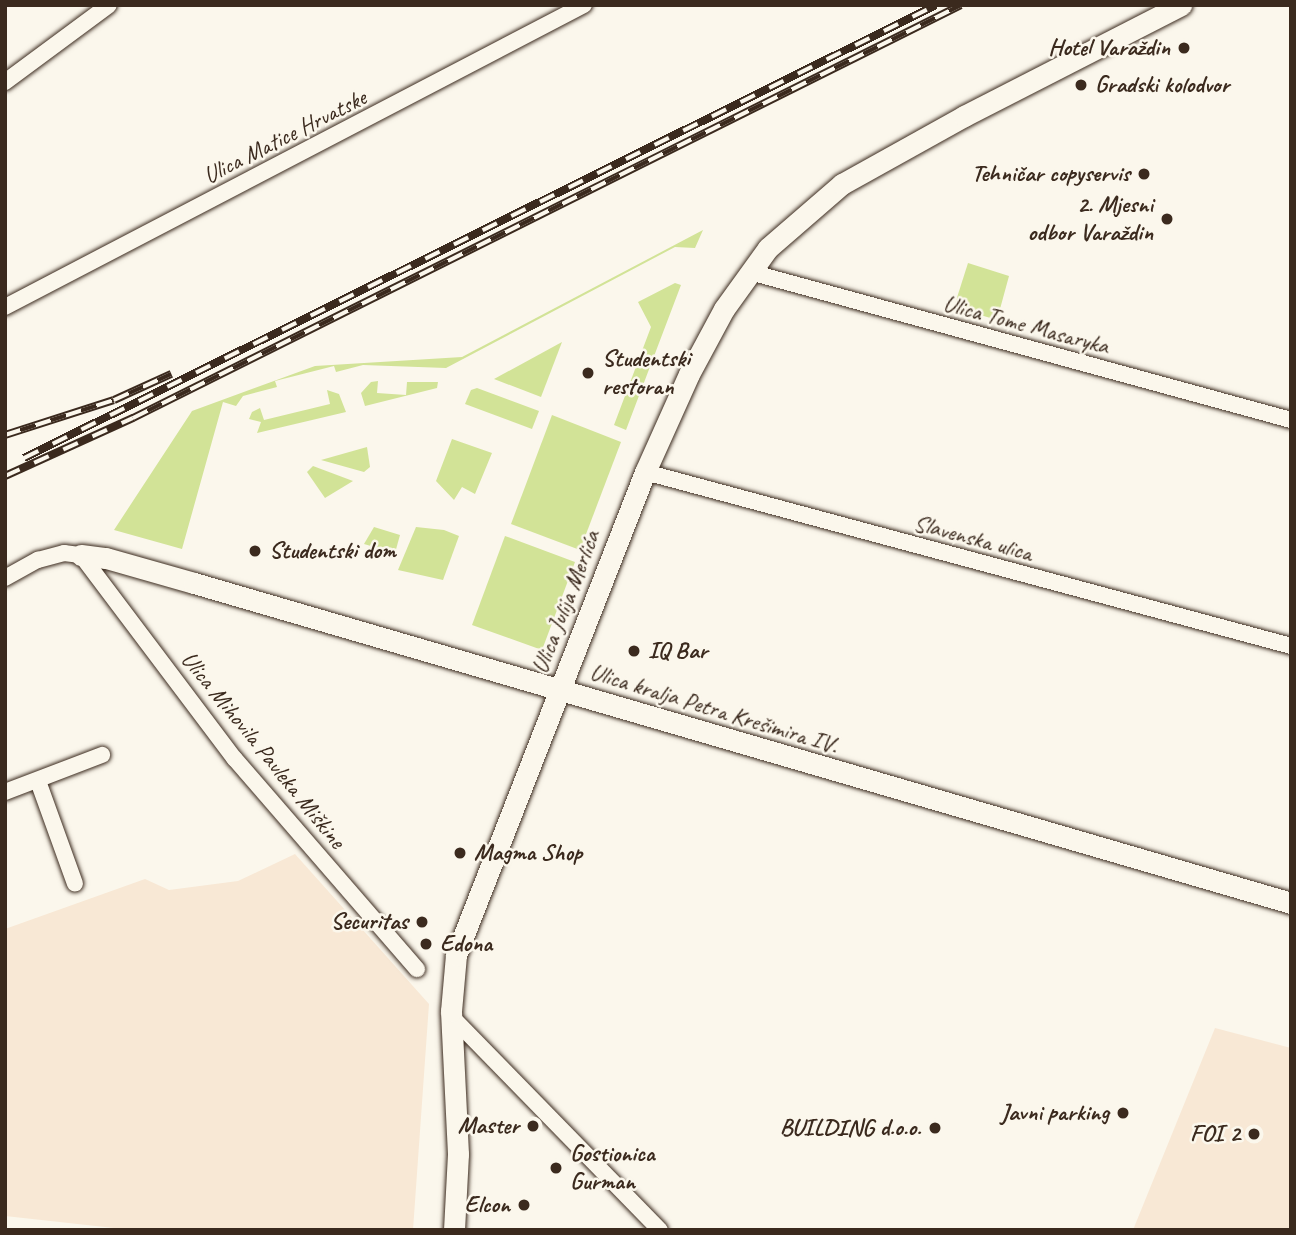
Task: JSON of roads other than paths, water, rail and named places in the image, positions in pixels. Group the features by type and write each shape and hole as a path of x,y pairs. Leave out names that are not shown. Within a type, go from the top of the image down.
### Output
{"main road":[{"name":"Ulica Julija Merlića","path":"454,1230 458,1154 451,1016 456,955 645,472 689,374 724,309 750,272 786,231 842,184 964,116 1181,5"},
{"name":"Ulica kralja Petra Krešimira IV.","path":"81,555 106,558 194,583 1291,904"}],"street":[{"path":"5,82 109,5"},
{"name":"Ulica Matice Hrvatske","path":"5,307 584,5"},
{"name":"Ulica Tome Masaryka","path":"750,272 1291,420"},
{"name":"Slavenska ulica","path":"645,472 1291,646"},
{"path":"5,578 38,560 64,553 81,555"},
{"name":"Ulica Mihovila Pavleka Miškine","path":"81,555 235,760 417,969"},
{"path":"5,792 102,755"},
{"path":"38,780 75,884"},
{"path":"451,1016 660,1230"}],"railway":[{"path":"24,458 936,5"},
{"path":"5,476 133,418 961,5"},
{"path":"5,435 114,400 171,374"}],"place":[{"name":"Hotel Varaždin","path":"1184,48"},
{"name":"Gradski kolodvor","path":"1081,85"},
{"name":"Tehničar copyservis","path":"1144,174"},
{"name":"2. Mjesni odbor Varaždin","path":"1167,219"},
{"name":"Studentski restoran","path":"588,373"},
{"name":"Studentski dom","path":"255,551"},
{"name":"IQ Bar","path":"634,651"},
{"name":"Magma Shop","path":"460,853"},
{"name":"Securitas","path":"422,922"},
{"name":"Edona","path":"426,944"},
{"name":"Javni parking","path":"1123,1113"},
{"name":"Master","path":"533,1126"},
{"name":"BUILDING d.o.o.","path":"935,1128"},
{"name":"FOI 2","path":"1254,1134"},
{"name":"Gostionica Gurman","path":"556,1168"},
{"name":"Elcon","path":"524,1205"}]}
